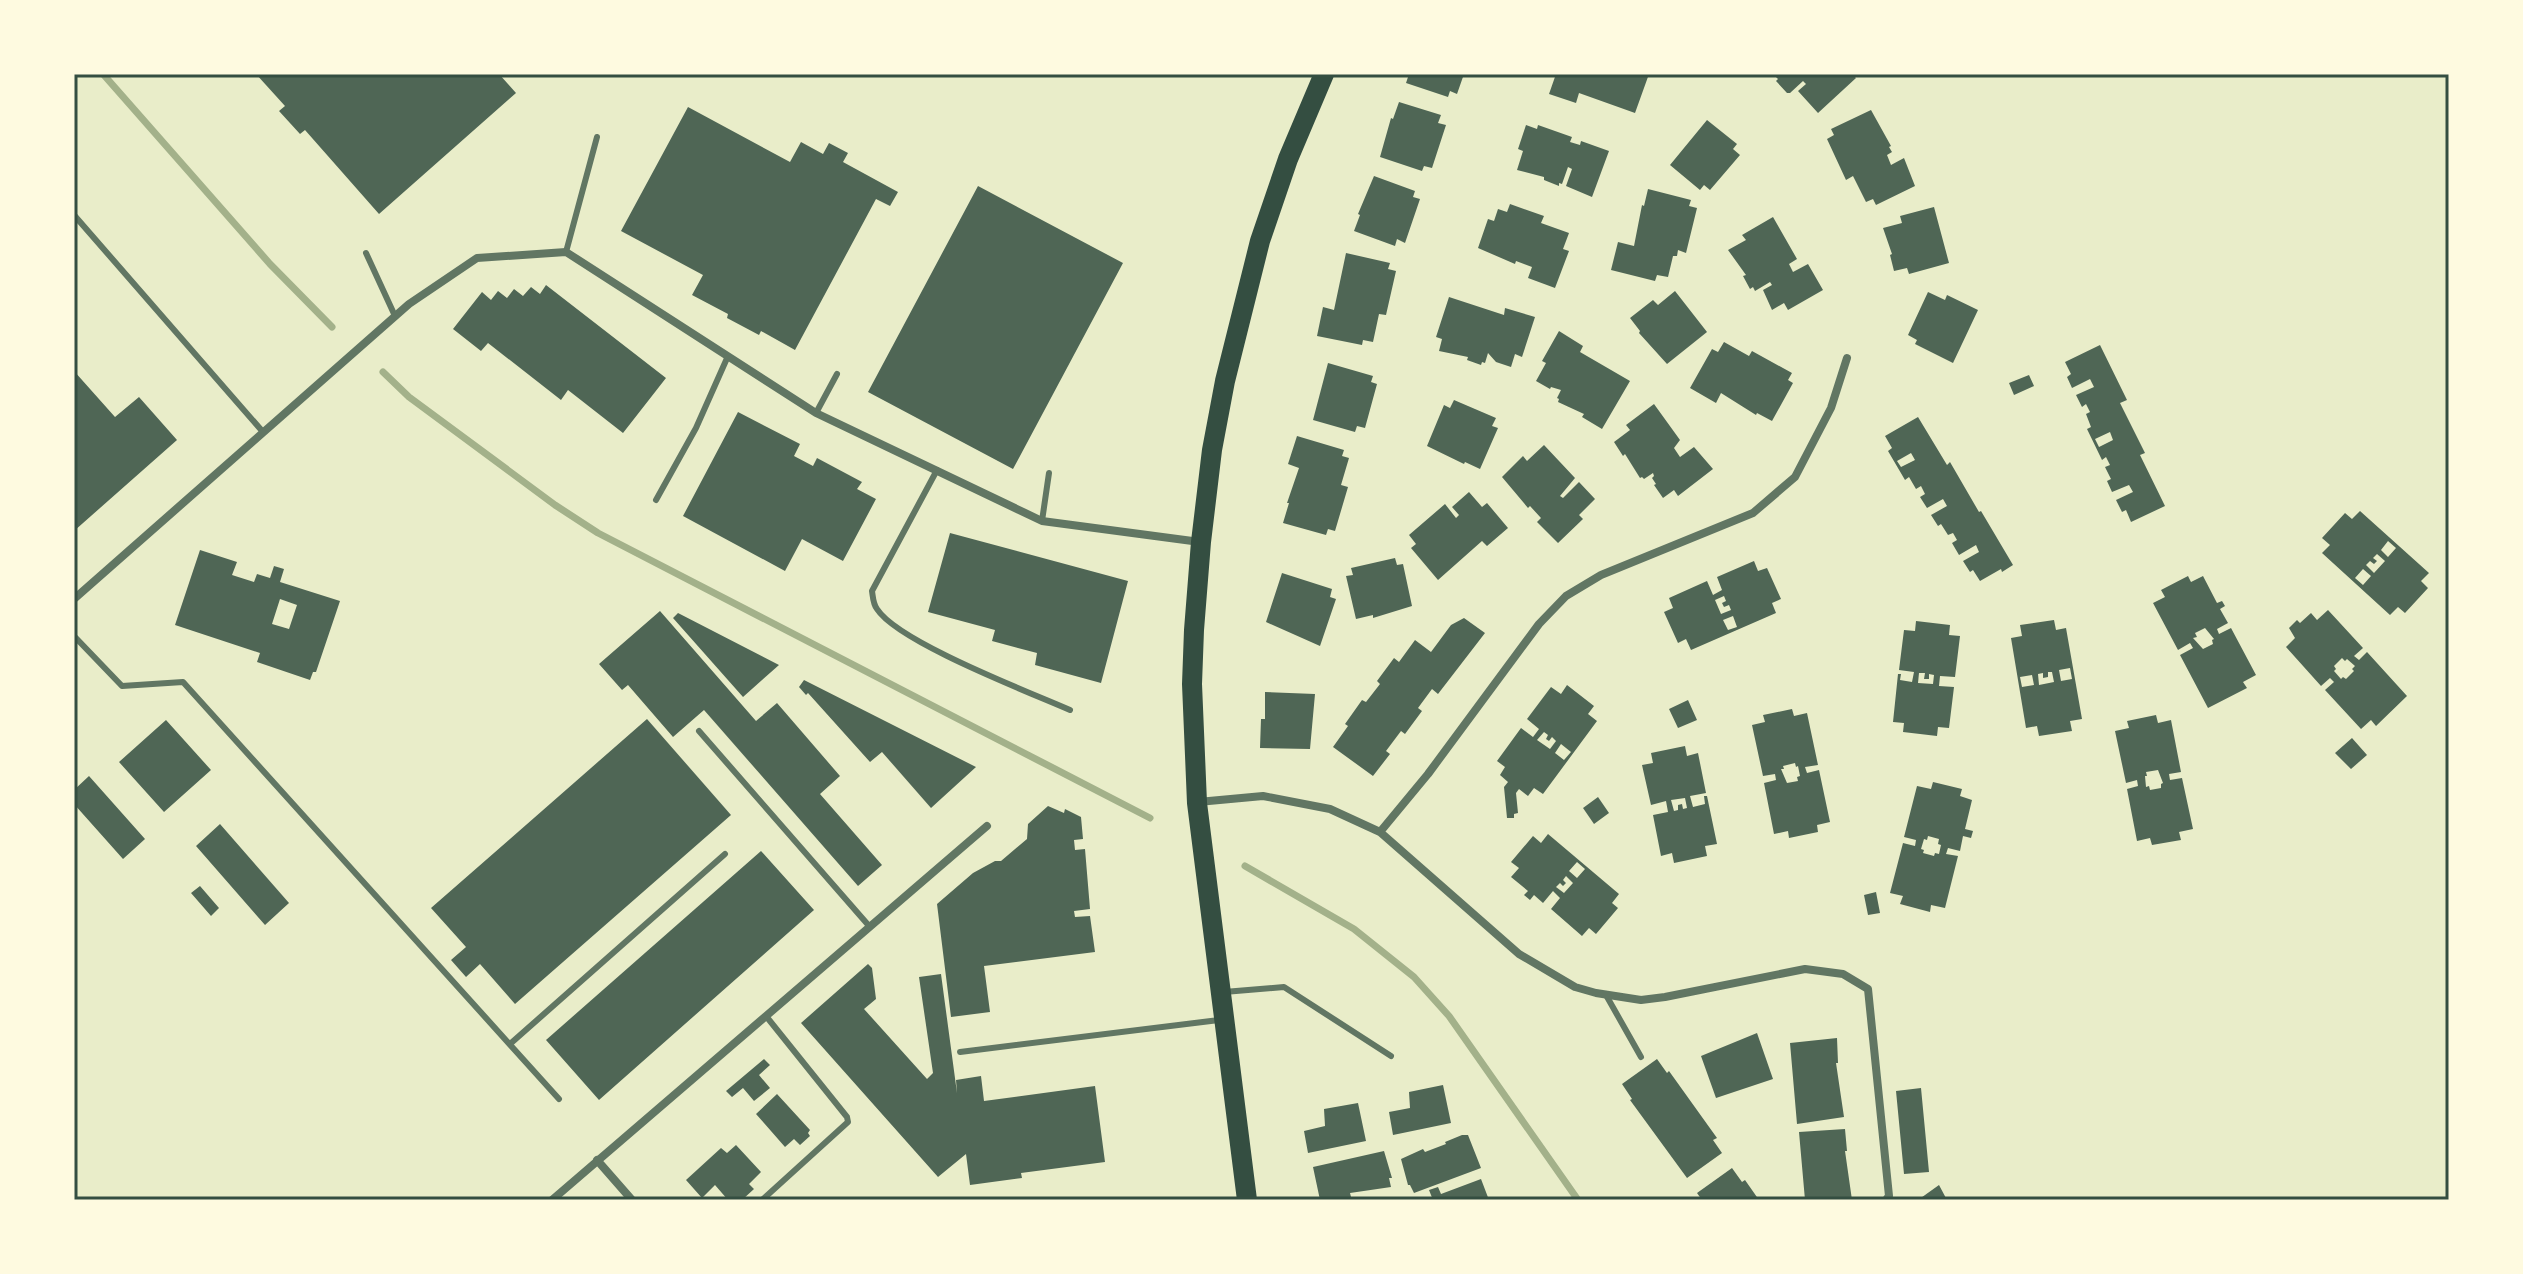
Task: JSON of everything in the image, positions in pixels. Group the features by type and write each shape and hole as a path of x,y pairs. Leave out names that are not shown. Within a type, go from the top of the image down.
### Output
{"main road":[{"path":"1247,1200 1197,803 1192,684 1201,542 1222,395 1260,241 1288,159 1324,74"}],"street":[{"path":"74,599 409,304 477,258 566,252 816,413 1042,521 1201,542"},
{"path":"1380,832 1428,774 1539,624 1566,596 1601,575 1753,513 1795,477 1831,408 1847,358"},
{"path":"1197,803 1263,796 1330,809 1380,832 1519,954 1575,987 1641,1000 1805,969 1843,974 1868,989 1889,1196 1886,1200"},
{"path":"552,1200 987,826"},
{"path":"597,1160 632,1200"}],"lane":[{"path":"566,252 597,137"},
{"path":"74,215 263,432"},
{"path":"366,253 395,316"},
{"path":"656,500 696,428 728,356"},
{"path":"816,413 837,374"},
{"path":"937,470 872,591 875,607 919,642 1070,710"},
{"path":"1042,521 1049,473"},
{"path":"74,636 122,686 183,682 559,1099"},
{"path":"699,731 870,927"},
{"path":"510,1044 725,854"},
{"path":"1220,992 1284,987 1391,1056"},
{"path":"1606,995 1641,1057"},
{"path":"762,1200 848,1122 766,1016"},
{"path":"960,1052 1224,1019"}],"building":[{"path":"256,74 499,74 516,93 379,214 305,130 300,134 279,111 285,106"},
{"path":"1409,74 1464,74 1457,94 1450,91 1448,97 1406,83"},
{"path":"1556,74 1649,74 1635,113 1579,93 1576,103 1549,94"},
{"path":"1773,74 1852,74 1856,78 1818,113 1798,91 1806,84 1803,81 1787,93"},
{"path":"1399,102 1441,115 1438,123 1446,125 1432,168 1424,166 1422,171 1380,157"},
{"path":"688,107 790,162 801,142 823,154 829,143 848,153 843,162 898,192 890,206 876,199 795,350 761,331 759,335 727,318 728,314 692,295 703,275 621,231"},
{"path":"1871,110 1891,146 1892,152 1887,155 1891,165 1904,158 1915,186 1876,205 1873,199 1866,202 1853,176 1846,180 1827,139 1834,135 1831,129"},
{"path":"1707,120 1737,144 1733,149 1740,155 1710,190 1704,185 1700,190 1670,165"},
{"path":"1526,125 1537,129 1538,125 1572,137 1570,142 1580,145 1581,141 1609,151 1592,197 1566,186 1572,169 1568,167 1559,186 1544,180 1544,177 1517,170 1523,151 1518,149"},
{"path":"1374,176 1415,191 1413,197 1420,199 1405,243 1397,239 1395,246 1354,231"},
{"path":"978,186 1123,263 1013,469 868,392"},
{"path":"1648,189 1691,200 1689,206 1697,208 1686,253 1678,250 1677,256 1673,256 1668,277 1657,275 1655,281 1611,270 1618,242 1634,246"},
{"path":"1510,204 1544,216 1541,223 1569,233 1563,249 1569,251 1555,288 1528,278 1532,267 1516,261 1515,264 1478,248 1488,219 1494,221 1498,209 1507,212"},
{"path":"1934,207 1949,263 1909,274 1907,268 1894,271 1883,228 1902,223 1900,216"},
{"path":"1773,217 1797,259 1789,264 1793,272 1808,264 1823,290 1788,310 1784,303 1772,310 1763,290 1772,285 1770,282 1755,291 1753,287 1750,289 1743,276 1746,275 1728,250 1746,240 1742,235"},
{"path":"1346,253 1390,263 1388,269 1396,271 1386,315 1379,314 1373,342 1363,340 1362,345 1317,336 1323,307 1334,310"},
{"path":"546,285 666,378 623,433 568,390 561,400 488,343 481,351 453,329 482,292 491,300 498,291 507,298 514,289 523,296 531,287 540,294"},
{"path":"1675,291 1707,332 1667,364 1630,318 1653,300 1658,305"},
{"path":"1928,292 1945,300 1947,295 1978,310 1953,363 1915,344 1917,340 1908,335"},
{"path":"1449,297 1504,315 1505,308 1535,317 1522,357 1515,354 1511,367 1496,362 1488,353 1485,363 1481,365 1467,360 1468,357 1439,351 1442,339 1436,337"},
{"path":"1559,331 1583,346 1580,352 1630,381 1602,429 1582,417 1584,414 1558,402 1561,390 1550,389 1536,381 1546,363 1542,361"},
{"path":"1724,342 1749,356 1752,351 1792,373 1788,380 1793,383 1772,421 1756,415 1721,393 1716,403 1690,388 1712,349 1718,352"},
{"path":"2100,345 2127,400 2120,403 2145,453 2140,455 2165,506 2131,522 2126,510 2122,512 2116,500 2133,492 2129,485 2112,492 2107,481 2111,479 2105,467 2110,465 2106,457 2102,460 2087,429 2091,427 2086,414 2090,412 2086,404 2082,407 2076,395 2094,387 2090,379 2072,388 2067,377 2071,374 2065,362","holes":["2110,432 2113,440 2099,447 2095,439"]},
{"path":"1328,363 1373,376 1371,382 1377,384 1365,428 1357,426 1355,432 1313,420"},
{"path":"74,371 115,417 139,397 177,440 74,531"},
{"path":"2029,375 2034,386 2014,395 2009,383"},
{"path":"1454,400 1496,418 1492,426 1498,428 1480,469 1427,446 1444,405 1450,408"},
{"path":"1654,404 1680,440 1674,448 1680,457 1694,447 1713,469 1678,496 1674,490 1663,498 1654,485 1653,473 1640,478 1614,442 1630,430 1626,425"},
{"path":"738,412 800,444 794,456 813,466 817,458 862,482 857,489 876,499 843,561 802,539 785,571 683,516"},
{"path":"1918,417 1947,465 1950,462 2013,565 1980,581 1973,570 1970,572 1963,561 1979,552 1976,545 1959,555 1952,543 1957,540 1953,533 1948,535 1931,515 1947,506 1943,499 1927,508 1920,497 1925,494 1921,486 1916,489 1909,477 1905,480 1888,451 1892,448 1885,436","holes":["1911,453 1915,460 1901,467 1897,461"]},
{"path":"1297,436 1344,450 1342,456 1349,458 1341,485 1348,487 1335,531 1328,529 1326,535 1283,523 1299,468 1288,464"},
{"path":"1544,445 1575,478 1560,496 1563,498 1579,482 1595,499 1579,515 1583,519 1558,543 1537,522 1541,518 1530,506 1528,508 1502,477 1523,456 1527,461"},
{"path":"1469,492 1482,507 1487,503 1508,528 1487,546 1482,541 1438,580 1411,548 1416,544 1409,535 1445,504 1456,518 1459,515 1452,507"},
{"path":"2360,511 2429,573 2421,581 2428,588 2405,613 2398,607 2390,615 2322,553 2330,545 2322,538 2345,513 2352,519","holes":["2388,541 2396,548 2388,557 2381,550","2377,554 2385,561 2374,573 2366,565 2377,561 2373,558","2363,569 2371,576 2363,585 2355,578"]},
{"path":"950,533 1128,581 1101,683 1035,665 1037,653 992,641 995,630 928,612"},
{"path":"200,550 237,562 232,575 254,582 257,574 270,578 274,566 284,569 280,582 340,601 316,672 310,680 257,662 260,653 175,625","holes":["280,599 297,605 289,629 272,624"]},
{"path":"1395,558 1397,565 1403,564 1412,606 1373,618 1373,615 1356,619 1346,576 1353,575 1351,568"},
{"path":"1754,561 1758,571 1767,568 1781,599 1772,603 1776,613 1691,650 1686,639 1678,643 1664,612 1673,608 1669,598 1707,581 1713,595 1722,590 1717,577","holes":["1724,596 1726,601 1722,603 1724,607 1729,605 1731,610 1721,614 1715,600","1733,616 1737,627 1728,630 1723,620"]},
{"path":"1282,573 1332,589 1330,597 1336,599 1320,646 1266,622"},
{"path":"2188,576 2191,582 2203,576 2217,603 2222,601 2225,606 2220,609 2228,623 2217,629 2219,634 2231,628 2256,675 2243,682 2247,688 2208,708 2180,655 2193,648 2190,643 2178,650 2153,603 2165,597 2161,590","holes":["2205,628 2214,639 2213,644 2203,649 2193,638 2197,637 2195,633"]},
{"path":"2328,610 2363,648 2354,656 2359,660 2367,652 2407,696 2376,726 2371,720 2361,729 2325,690 2334,682 2330,678 2321,686 2286,647 2295,638 2289,628 2297,620 2300,623 2311,613 2317,620","holes":["2342,658 2347,659 2355,666 2354,671 2346,679 2341,679 2334,666"]},
{"path":"660,611 756,721 777,703 840,776 820,794 882,865 858,886 704,710 673,737 628,685 622,690 599,664"},
{"path":"678,613 779,665 743,697 673,618"},
{"path":"1464,618 1485,633 1438,694 1432,689 1418,708 1422,711 1405,734 1401,731 1386,751 1390,754 1373,776 1333,747 1362,700 1366,702 1380,684 1377,681 1394,658 1399,662 1415,640 1431,652 1451,625"},
{"path":"2054,620 2056,630 2066,628 2082,719 2070,721 2072,731 2039,736 2037,726 2026,728 2011,638 2022,636 2020,625","holes":["2070,668 2072,679 2061,681 2059,670","2048,672 2052,672 2054,682 2039,685 2038,674 2048,677","2032,675 2034,685 2022,687 2020,677"]},
{"path":"1916,621 1950,625 1949,635 1960,636 1955,677 1940,676 1939,686 1954,687 1949,728 1938,727 1937,736 1903,732 1904,723 1893,722 1898,674 1901,674 1900,680 1912,682 1914,672 1899,670 1904,630 1915,631","holes":["1919,673 1925,673 1924,679 1929,679 1929,674 1934,675 1933,684 1918,683"]},
{"path":"804,680 976,767 931,808 882,752 870,762 808,693 806,695 799,687"},
{"path":"1567,685 1594,706 1588,714 1597,721 1543,794 1534,788 1528,796 1519,789 1516,793 1518,813 1514,814 1514,818 1507,818 1504,787 1508,782 1500,775 1505,767 1497,761 1521,728 1533,737 1539,729 1527,719 1551,687 1561,694","holes":["1544,732 1548,735 1546,739 1549,741 1552,737 1556,741 1550,749 1537,740","1561,744 1571,752 1564,760 1555,753"]},
{"path":"1265,692 1315,694 1310,749 1260,748 1261,719 1265,719"},
{"path":"1688,700 1697,720 1678,728 1669,709"},
{"path":"1792,709 1794,716 1807,713 1818,765 1805,767 1807,773 1819,770 1830,822 1817,825 1818,832 1789,838 1788,831 1774,834 1764,783 1776,780 1775,774 1763,776 1752,725 1765,722 1763,715","holes":["1795,763 1800,776 1797,777 1798,781 1787,783 1781,769"]},
{"path":"2156,715 2158,723 2171,720 2181,772 2169,774 2170,780 2182,778 2193,829 2179,832 2181,840 2152,845 2150,838 2137,841 2127,789 2138,786 2137,780 2126,783 2115,731 2129,728 2127,721","holes":["2158,770 2163,783 2161,788 2150,790 2149,786 2146,787 2146,772"]},
{"path":"647,719 731,815 515,1004 480,964 466,977 451,960 466,947 431,908"},
{"path":"166,720 211,770 164,812 119,762"},
{"path":"2352,738 2367,755 2351,769 2335,753"},
{"path":"1685,746 1687,756 1698,753 1706,793 1690,796 1693,807 1705,804 1704,796 1707,796 1717,844 1705,846 1707,856 1674,863 1672,853 1661,856 1653,815 1668,812 1666,801 1651,805 1642,765 1653,763 1651,753","holes":["1685,798 1687,808 1683,809 1682,804 1674,811 1671,800"]},
{"path":"89,776 145,839 123,859 74,804 74,790"},
{"path":"1933,782 1962,789 1960,796 1972,800 1965,829 1973,831 1971,838 1963,836 1960,851 1948,848 1946,854 1958,856 1945,908 1931,905 1930,912 1900,904 1903,896 1890,893 1903,843 1915,846 1916,840 1904,837 1917,786 1931,789","holes":["1928,836 1939,839 1939,854 1923,853 1924,839 1927,840"]},
{"path":"1598,797 1609,813 1594,824 1583,808"},
{"path":"1048,806 1064,813 1065,809 1081,817 1083,839 1074,840 1075,850 1085,849 1090,909 1074,911 1075,917 1090,916 1095,952 984,966 990,1012 951,1017 937,904 973,873 1001,861 1027,839 1028,824"},
{"path":"220,824 289,903 265,925 196,846"},
{"path":"1548,834 1619,894 1612,903 1618,908 1596,934 1589,928 1582,936 1551,909 1560,898 1553,891 1543,903 1534,895 1530,900 1524,895 1528,891 1511,877 1519,868 1511,862 1533,836 1541,843","holes":["1577,862 1585,869 1577,878 1569,871","1566,876 1573,883 1564,893 1556,887 1566,883 1563,880"]},
{"path":"761,851 814,910 599,1100 546,1040"},
{"path":"200,886 219,908 211,916 191,893"},
{"path":"1876,892 1880,913 1868,915 1864,895"},
{"path":"868,964 872,968 876,999 864,1009 927,1079 933,1073 919,977 941,974 957,1093 956,1080 981,1076 984,1101 1095,1086 1105,1162 1021,1173 1022,1178 970,1185 966,1154 938,1177 801,1023"},
{"path":"1757,1033 1773,1079 1716,1098 1701,1056"},
{"path":"1837,1038 1836,1063 1844,1117 1797,1124 1790,1043"},
{"path":"764,1059 770,1065 759,1075 770,1088 754,1101 743,1088 732,1097 726,1091"},
{"path":"1657,1059 1717,1138 1713,1140 1722,1153 1687,1178 1630,1100 1622,1084"},
{"path":"1443,1085 1451,1123 1393,1135 1389,1112 1410,1108 1409,1092"},
{"path":"1921,1088 1929,1172 1904,1174 1896,1091"},
{"path":"777,1094 810,1130 810,1136 800,1145 794,1139 785,1147 756,1114"},
{"path":"1358,1103 1366,1141 1308,1153 1304,1131 1325,1126 1324,1109"},
{"path":"1845,1129 1852,1200 1805,1200 1799,1132"},
{"path":"1468,1135 1481,1168 1414,1193 1408,1185 1401,1159 1423,1149 1425,1152 1446,1144"},
{"path":"736,1145 761,1172 749,1184 754,1189 742,1200 728,1200 715,1185 702,1198 686,1180 721,1148 727,1153"},
{"path":"1384,1151 1392,1178 1389,1178 1391,1187 1350,1193 1351,1197 1343,1199 1320,1200 1313,1167"},
{"path":"1732,1168 1759,1200 1702,1200 1697,1193"},
{"path":"1481,1179 1489,1200 1433,1200 1429,1190 1438,1187 1441,1194"},
{"path":"1939,1185 1947,1200 1918,1200"}],"waterway":[{"path":"103,74 270,264 332,327"},
{"path":"383,372 409,397 598,533 1150,818"},
{"path":"1245,866 1354,929 1414,977 1449,1016 1578,1200"}]}
